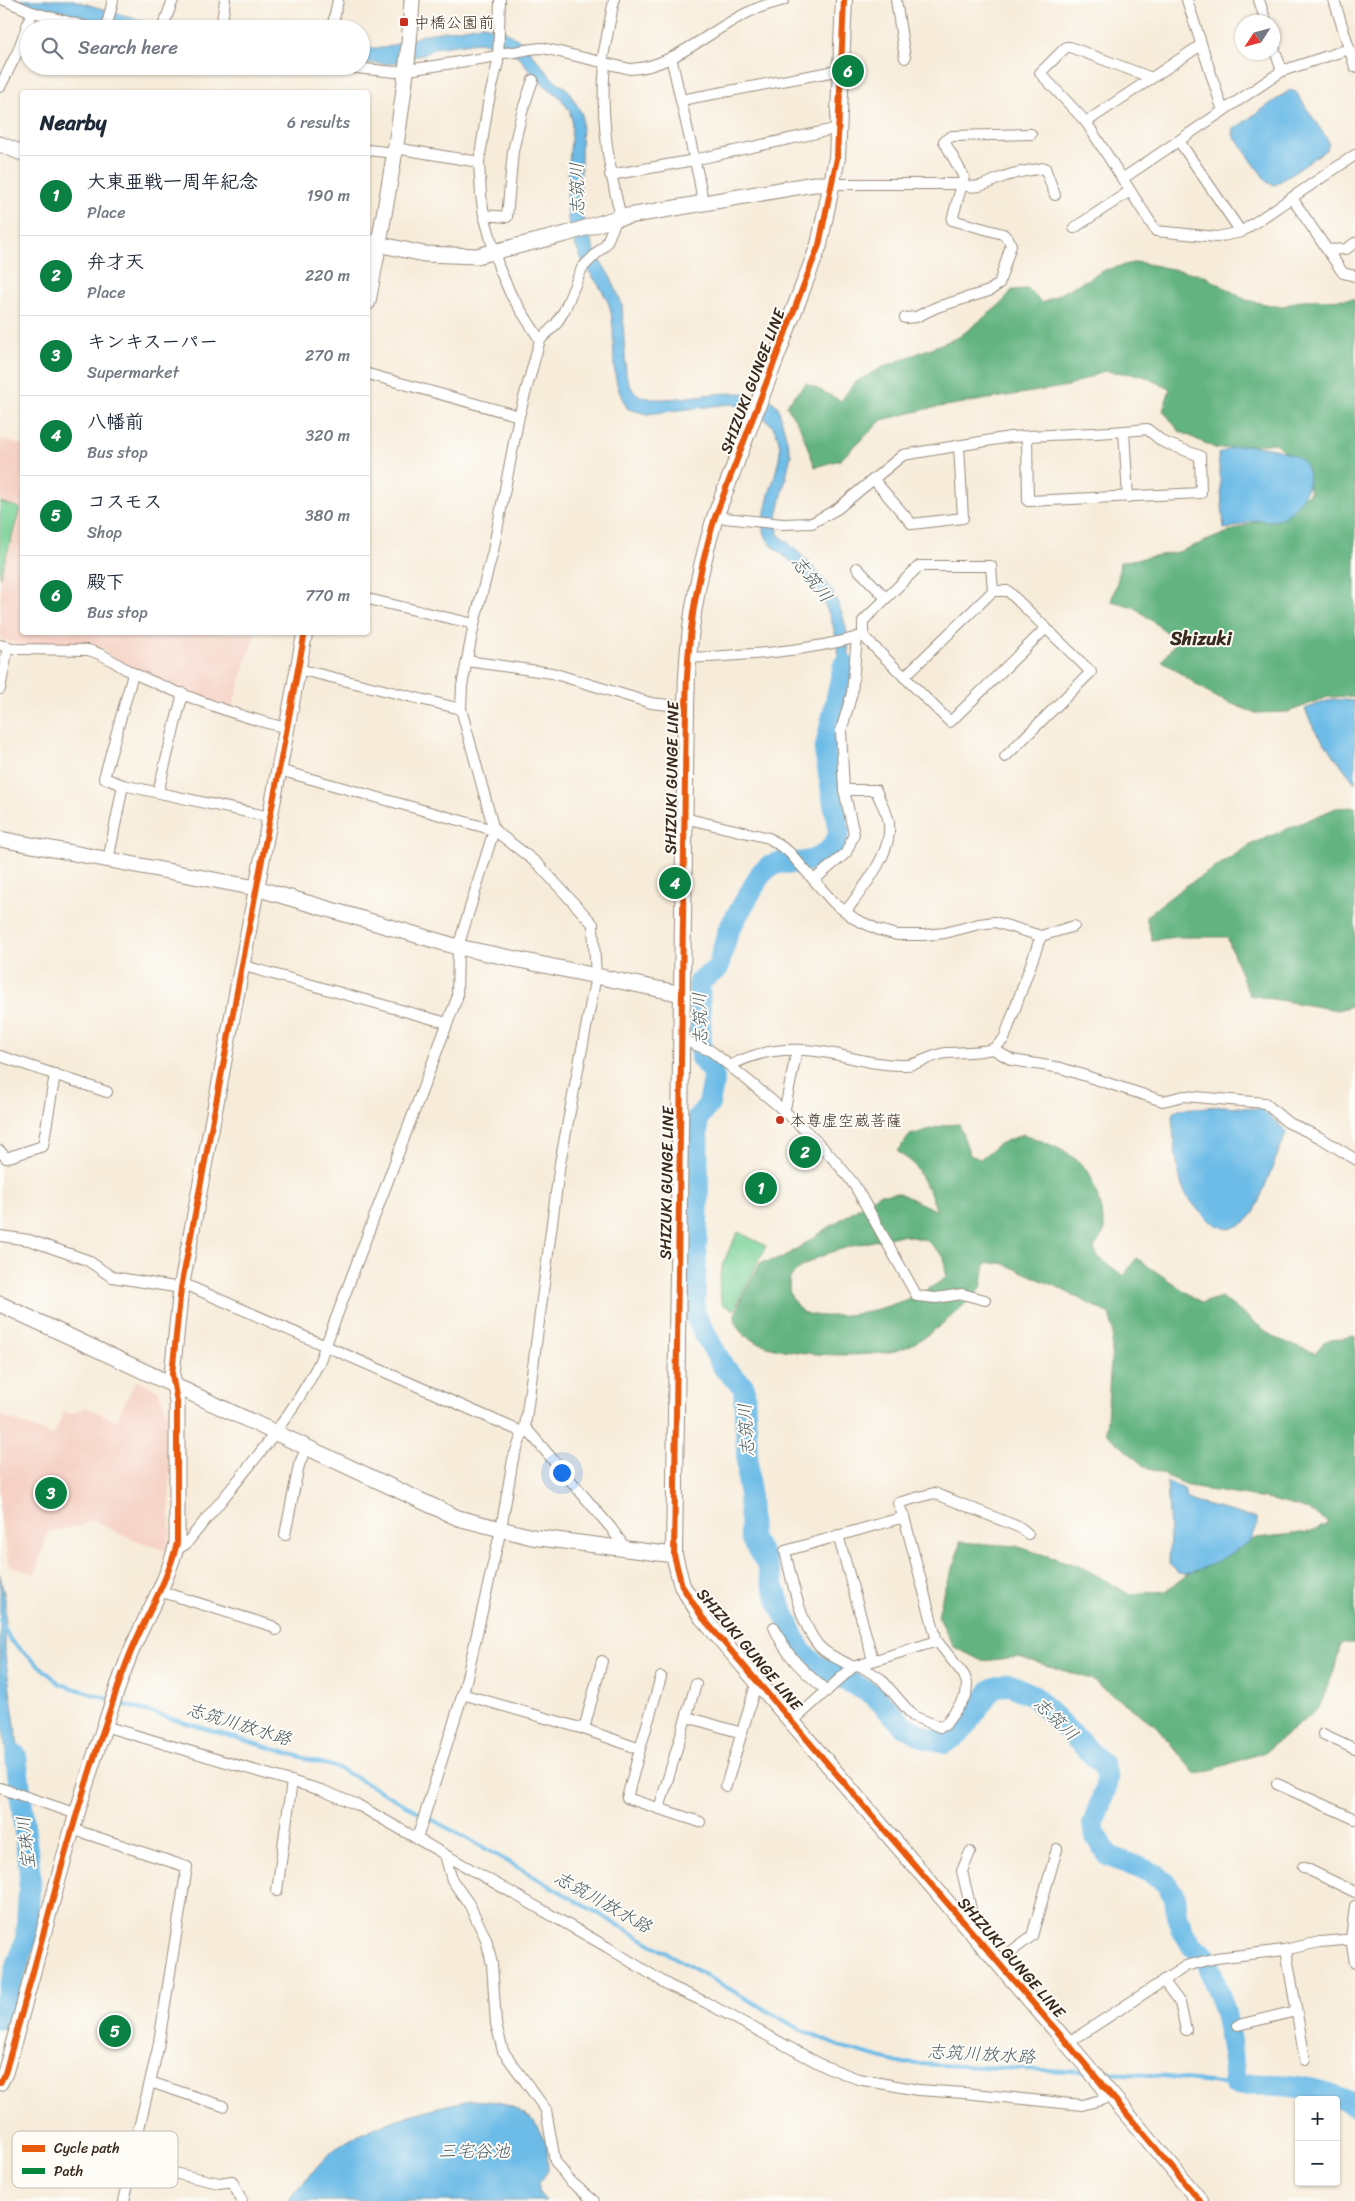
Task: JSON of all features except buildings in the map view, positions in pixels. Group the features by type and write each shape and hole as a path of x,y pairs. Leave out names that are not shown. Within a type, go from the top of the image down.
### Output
{"main road":[{"name":"SHIZUKI GUNGE LINE","path":"844,0 837,158 819,245 715,517 697,582 689,629 682,994 686,1040 674,1555 682,1586 688,1598 1200,2201"}],"street":[{"path":"4,0 32,12 62,20"},
{"path":"108,20 113,0"},
{"path":"165,20 173,0"},
{"path":"222,20 225,0"},
{"path":"334,20 338,0"},
{"path":"370,278 373,243 394,151 411,32 412,0"},
{"path":"500,0 501,26 498,53 479,162 484,215 504,280 540,340"},
{"path":"176,1550 186,1544 274,1432 309,1381 326,1346 457,998 458,947 494,830 461,709 462,686 474,624 493,551 519,416 540,340 556,324 564,311 582,268 606,244 619,217 610,175 603,85 604,63 614,0"},
{"path":"370,69 406,71 498,53 511,54 532,48 553,50 630,69 638,69 653,66 671,57 750,11 784,0"},
{"path":"896,0 905,58"},
{"path":"1187,0 1223,111"},
{"path":"1259,0 1264,15"},
{"path":"1334,0 1355,67"},
{"path":"29,20 32,12"},
{"path":"0,87 20,45"},
{"path":"1086,122 1201,45"},
{"path":"1152,78 1066,48 1040,73 1086,122 1156,231 1217,237 1241,232 1355,155"},
{"path":"1122,179 1282,70 1349,49"},
{"path":"671,57 703,202"},
{"path":"1278,60 1282,70"},
{"path":"681,100 841,70"},
{"path":"484,215 507,217 513,151 522,112 533,80"},
{"path":"610,175 839,128"},
{"path":"905,318 916,317 937,307 989,291 999,284 1010,245 1009,240 1003,234 952,220 964,177 944,142 952,136 1031,134"},
{"path":"1179,141 1241,232"},
{"path":"0,144 20,152"},
{"path":"370,150 394,151 479,162"},
{"path":"373,243 441,256 477,256 566,234 619,217 814,184 962,185 970,188 978,187 1012,174 1045,168 1054,195"},
{"path":"1074,228 1130,191"},
{"path":"1292,198 1342,273 1355,276"},
{"path":"1327,250 1346,249 1355,243"},
{"path":"370,375 519,416"},
{"path":"715,517 774,523 812,523 837,509 904,456 1027,436 1147,429 1163,442 1200,456 1201,493 1028,501 1027,436"},
{"path":"1124,431 1128,497"},
{"path":"874,480 912,524 963,518 959,446"},
{"path":"814,880 846,854 854,834 844,790 841,731 852,693 856,638 863,621 919,566 992,566 993,591"},
{"path":"858,568 886,598"},
{"path":"904,677 993,591 1008,591 1091,672 1005,757"},
{"path":"370,599 474,624"},
{"path":"856,638 904,677 950,722 1046,628"},
{"path":"0,2083 5,2073 25,2003 52,1896 105,1723 132,1648 172,1564 176,1550 177,1402 174,1385 174,1342 181,1286 304,635"},
{"path":"688,658 765,654 832,644 856,638"},
{"path":"0,689 4,646 99,652 133,674 240,715 287,728"},
{"path":"467,661 552,673 651,703 686,708"},
{"path":"298,670 461,709"},
{"path":"133,674 104,778 123,785 270,816"},
{"path":"158,792 183,693"},
{"path":"278,770 494,830 538,864 593,924 596,976 560,1163 524,1429 513,1459 501,1529 479,1631 462,1694 417,1839"},
{"path":"108,860 123,785"},
{"path":"844,790 876,790 888,820 887,840 877,868 846,912"},
{"path":"684,818 770,838 789,852 833,902 855,919 879,930 898,935 944,933 995,922 1041,936 1074,926"},
{"path":"0,839 256,888 458,947 682,994"},
{"path":"730,1066 742,1059 758,1054 797,1050 834,1054 870,1063 906,1065 915,1064 934,1054 993,1049 1004,1040 1041,936"},
{"path":"241,966 447,1023"},
{"path":"686,1040 711,1051 730,1066 784,1113 844,1170 917,1296 936,1298 962,1294 985,1300"},
{"path":"993,1049 1012,1060 1061,1068 1163,1100 1184,1096 1264,1103 1287,1122 1319,1137 1355,1159"},
{"path":"784,1113 797,1050"},
{"path":"0,1056 106,1092"},
{"path":"0,1152 6,1158 43,1146 56,1074"},
{"path":"0,1236 29,1240 87,1260 112,1277 181,1286 524,1429 611,1528 626,1549"},
{"path":"0,1304 458,1518 561,1542 674,1555"},
{"path":"285,1535 299,1464 307,1447"},
{"path":"904,1517 785,1551 801,1612 818,1645 853,1668 881,1679 913,1716 940,1727 945,1725 966,1696 967,1690 964,1675 938,1640 904,1517 898,1504 934,1493 1021,1528 1028,1534"},
{"path":"838,1535 874,1660"},
{"path":"159,1591 272,1626 276,1630"},
{"path":"774,1627 782,1646 802,1670 831,1688"},
{"path":"792,1722 853,1668 938,1640"},
{"path":"584,1729 602,1661"},
{"path":"660,1678 627,1798 700,1822"},
{"path":"726,1786 757,1681"},
{"path":"659,1809 696,1684"},
{"path":"462,1694 584,1729 640,1749"},
{"path":"687,1717 742,1733"},
{"path":"105,1723 321,1790 358,1805 607,1946 670,1986 722,2011 795,2052 841,2073 877,2083 918,2090 1082,2105 1112,2097"},
{"path":"1323,1734 1355,1749"},
{"path":"277,1891 292,1781"},
{"path":"1277,1784 1355,1819"},
{"path":"3,1789 77,1814"},
{"path":"72,1829 187,1867 158,2048 138,2131"},
{"path":"997,1962 1032,1936 1057,1849"},
{"path":"968,1927 973,1918 962,1871 970,1852"},
{"path":"445,1855 452,1880 469,1904 486,1939 492,1964 496,2024 503,2051 546,2110 555,2161 569,2180 594,2201"},
{"path":"1303,1868 1355,1892"},
{"path":"1355,1906 1353,1939 1355,1964"},
{"path":"1071,2047 1177,1970 1216,1958 1286,1950 1320,1942 1353,1939"},
{"path":"1286,1950 1305,2060"},
{"path":"1163,1980 1180,2004 1186,2030"},
{"path":"1238,2024 1296,2011"},
{"path":"150,2082 223,2106"},
{"path":"178,2174 219,2183 232,2180 242,2201"},
{"path":"124,2201 127,2188"}],"shaded area":[{"path":"0,439 20,444 20,635 254,635 232,708 126,667 102,648 17,644 0,639"},
{"path":"136,1380 158,1390 169,1416 170,1532 166,1551 122,1535 92,1519 81,1526 48,1532 35,1574 9,1565 0,1516 0,1415 53,1436 65,1411 71,1414 86,1407 116,1421"}],"green space":[{"path":"1137,262 1203,275 1246,300 1281,307 1301,300 1355,299 1355,696 1328,697 1288,712 1255,713 1215,697 1162,661 1177,640 1134,607 1111,601 1118,579 1120,562 1178,552 1269,516 1310,493 1305,470 1275,443 1217,449 1179,431 1163,410 1170,389 1141,375 1104,371 1069,386 927,409 882,420 840,460 815,467 800,427 786,405 806,383 841,401 854,383 883,367 959,337 1001,304 1012,290 1028,289 1042,303 1105,270"},
{"path":"0,502 20,508 0,577"},
{"path":"1355,807 1355,1005 1337,1010 1249,995 1227,937 1177,937 1152,940 1146,916 1184,887 1252,844 1336,808"},
{"path":"959,1124 970,1155 980,1159 999,1144 1023,1134 1056,1147 1078,1161 1092,1180 1105,1230 1094,1249 1098,1257 1124,1276 1136,1258 1202,1303 1221,1297 1275,1338 1315,1353 1325,1341 1355,1336 1355,1643 1341,1643 1334,1671 1319,1708 1265,1752 1196,1775 1156,1726 1091,1679 1019,1657 982,1661 954,1647 938,1616 944,1589 956,1561 960,1542 1016,1546 1082,1567 1129,1594 1166,1591 1207,1559 1256,1538 1311,1532 1329,1523 1309,1510 1272,1500 1195,1488 1145,1467 1106,1433 1113,1330 1109,1314 1057,1287 1002,1263 985,1264 981,1289 929,1334 895,1351 857,1355 804,1353 778,1349 756,1342 741,1332 735,1318 736,1313 741,1299 760,1263 783,1258 879,1194 899,1193 937,1211 930,1193 913,1163 897,1151 910,1135 945,1125","holes":["901,1235 926,1240 944,1257 946,1277 933,1286 897,1303 856,1314 818,1316 802,1312 791,1296 789,1289 790,1278 800,1268 826,1254"]},
{"path":"738,1232 766,1246 734,1310 722,1304 719,1284 722,1266"}],"water":[{"path":"13,0 73,0 139,20 74,20 32,8"},
{"path":"483,25 504,30 523,43 552,78 568,90 582,114 580,209 595,252 612,280 622,304 626,374 633,390 647,398 660,399 744,393 767,399 778,407 791,455 777,517 778,534 820,575 838,604 848,641 849,662 848,676 842,700 832,691 838,665 837,647 835,634 826,607 803,572 771,545 766,537 765,513 780,451 776,432 771,424 757,413 730,404 647,414 628,409 617,385 613,325 609,304 602,290 583,263 574,243 569,224 567,195 572,120 569,110 560,97 538,80 518,56 494,45 478,42 434,48 427,53 391,64 370,63 370,48 384,48 427,34"},
{"path":"1290,90 1296,92 1329,142 1327,149 1275,185 1268,183 1233,135 1234,129"},
{"path":"1245,445 1274,449 1289,453 1300,459 1309,475 1308,484 1305,494 1293,510 1285,516 1275,521 1258,520 1224,529 1218,454 1233,447"},
{"path":"1333,699 1355,701 1355,783 1314,729 1305,709"},
{"path":"1224,1106 1261,1109 1287,1131 1254,1213 1239,1226 1231,1228 1215,1224 1208,1219 1194,1205 1184,1191 1177,1160 1172,1116 1179,1109"},
{"path":"801,1139 806,1142 812,1151 807,1159 801,1159 795,1151 795,1146"},
{"path":"1167,1482 1184,1489 1186,1498 1194,1502 1256,1518 1257,1526 1250,1542 1211,1565 1186,1574 1178,1573 1169,1564 1170,1532"},
{"name":"宝珠川","path":"0,1574 5,1599 5,1655 24,1788 10,1783 0,1706"},
{"name":"三宅谷池","path":"471,2100 499,2102 517,2109 533,2120 547,2144 548,2171 539,2183 539,2193 546,2201 289,2201 297,2189 326,2157 351,2139 402,2118"}],"waterway":[{"name":"志筑川","path":"844,665 825,751 839,832 837,840 828,851 816,859 776,864 762,872 728,931 718,968 699,982 701,1058 711,1070 714,1079 709,1104 697,1119 698,1192 694,1314 724,1368 744,1387 751,1538 766,1562 777,1597 798,1646 804,1655 817,1665 874,1695 903,1725 926,1738 944,1743 959,1734 992,1689 1009,1684 1032,1695 1103,1765 1107,1779 1093,1825 1096,1837 1109,1856 1150,1872 1165,1882 1175,1897 1177,1915 1182,1931 1192,1946 1205,1955 1224,2009 1231,2041 1235,2085 1266,2084 1311,2089 1355,2105"},
{"name":"志筑川放水路","path":"0,1620 11,1641 60,1684 109,1699"},
{"name":"志筑川放水路","path":"115,1702 338,1768 486,1849 799,2029 846,2049 899,2063 1086,2072"},
{"name":"宝珠川","path":"0,2018 26,1940 30,1875 16,1756"},
{"name":"志筑川放水路","path":"1098,2073 1153,2075 1235,2085"}],"marked path":[{"path":"798,1142 804,1150"}],"cycle path":[{"path":"844,0 837,158 819,245 715,517 697,588 690,634 686,707 674,1555 682,1586 702,1617 1200,2201"},
{"path":"0,2083 5,2073 66,1851 116,1692 139,1634 163,1583 177,1543 177,1402 172,1374 181,1288 304,635"}],"place":[{"name":"中橋公園前","path":"404,22"},
{"name":"殿下","path":"848,71"},
{"name":"八幡前","path":"675,883"},
{"name":"本尊虚空蔵菩薩","path":"780,1120"},
{"name":"弁才天","path":"805,1152"},
{"name":"大東亜戦一周年紀念","path":"761,1188"},
{"name":"キンキスーパー","path":"51,1493"},
{"name":"コスモス","path":"115,2031"}],"district":[{"name":"Shizuki","path":"1201,638"}]}
